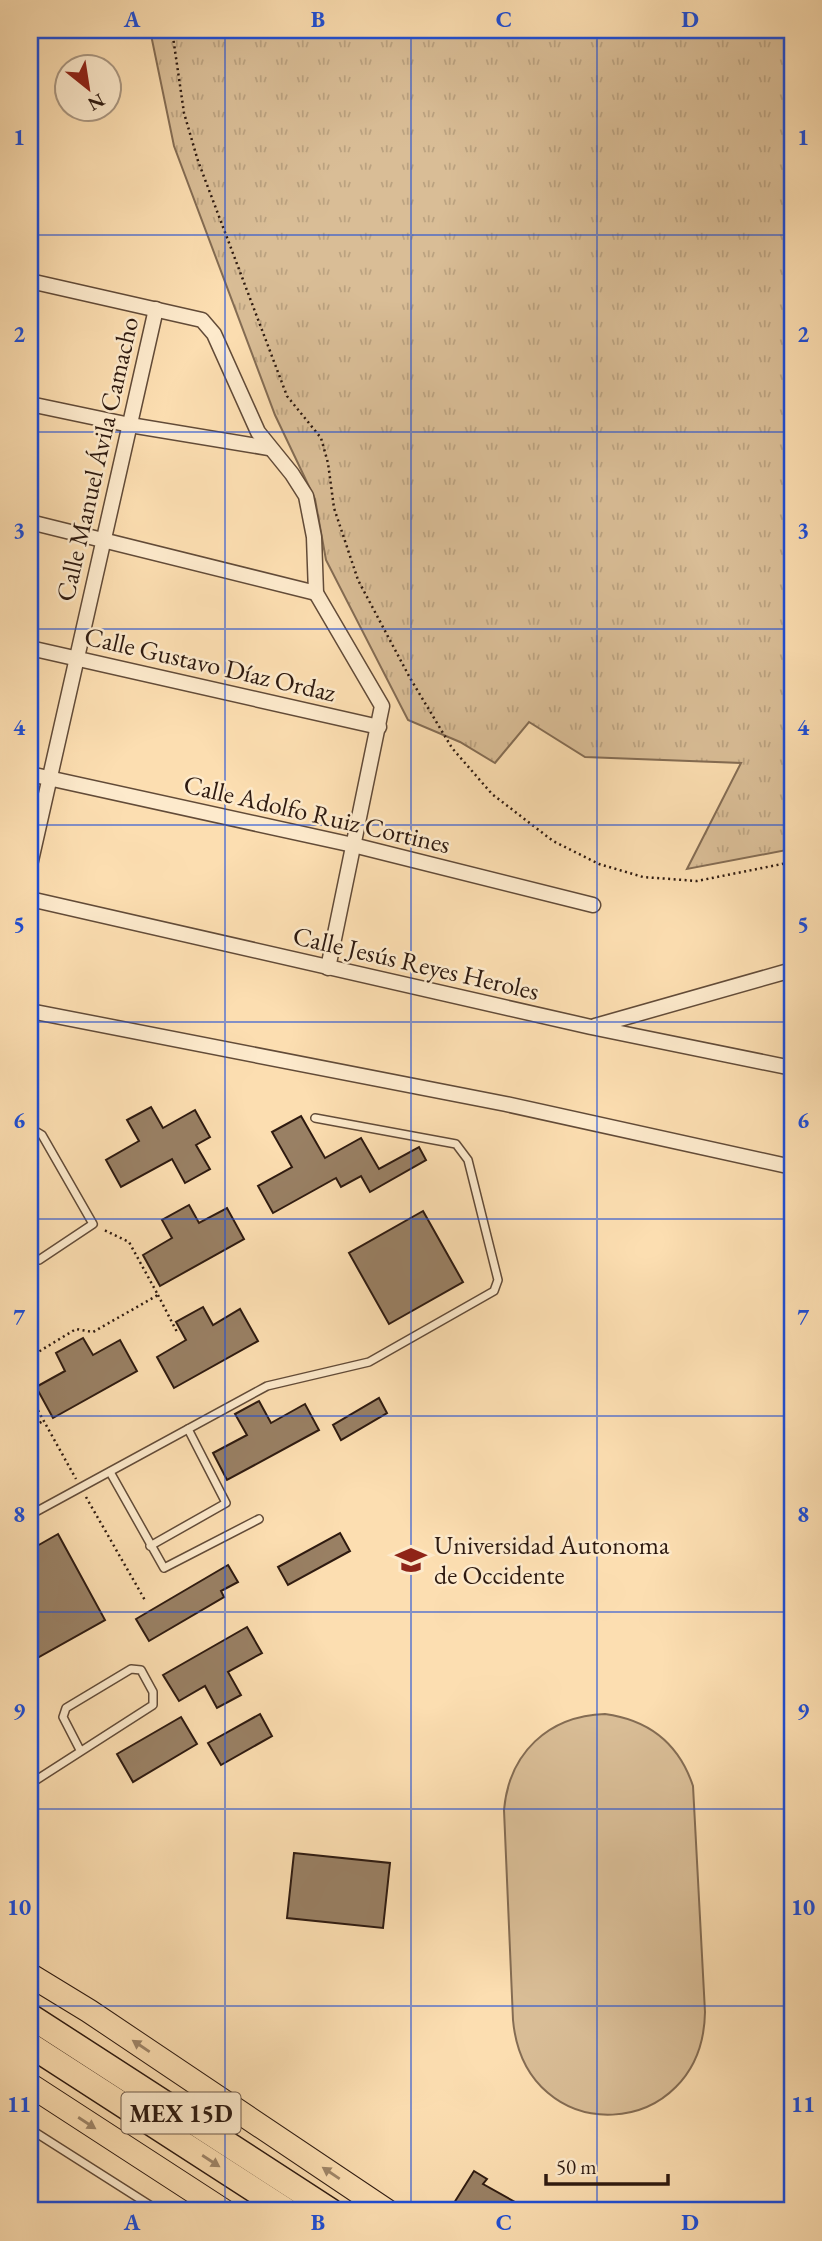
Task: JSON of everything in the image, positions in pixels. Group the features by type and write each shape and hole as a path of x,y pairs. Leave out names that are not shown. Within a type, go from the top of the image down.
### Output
{"highway":[{"name":"MEX 15D","path":"30,2017 331,2211"},
{"name":"MEX 15D","path":"30,2045 288,2211"}],"main road":[{"path":"30,1975 101,2019 387,2211"},
{"path":"30,2085 223,2211"}],"street":[{"path":"30,281 202,320 208,325 251,419 269,448 300,485 311,511 316,593 381,702 379,727 328,968"},
{"name":"Calle Manuel Ávila Camacho","path":"30,865 156,309"},
{"path":"30,404 130,425 269,448"},
{"path":"30,522 104,538 316,593"},
{"name":"Calle Gustavo Díaz Ordaz","path":"30,649 379,727"},
{"name":"Calle Adolfo Ruiz Cortines","path":"30,774 353,845 593,905"},
{"name":"Calle Jesús Reyes Heroles","path":"30,899 591,1027 792,1068"},
{"path":"591,1027 792,970"},
{"path":"30,1011 506,1104 792,1167"}],"lane":[{"path":"30,1515 267,1386 377,1359 489,1296 497,1286 468,1160 462,1149 456,1144 315,1118"},
{"path":"30,1135 37,1132 42,1135 93,1224 38,1260 30,1261"},
{"path":"150,1546 226,1503 188,1429"},
{"path":"110,1472 161,1565 168,1568 259,1519"},
{"path":"30,1784 153,1705 153,1692 141,1670 131,1669 66,1708 63,1717 80,1750"},
{"path":"30,2129 159,2211"},
{"path":"142,2211 144,2201"}],"path":[{"path":"172,30 184,113 198,161 287,396 321,438 328,463 334,508 358,580 410,678 452,748 492,794 553,841 600,864 643,877 697,881 792,862"},
{"path":"93,1224 129,1242 178,1334"},
{"path":"30,1357 76,1329 93,1332 158,1295"},
{"path":"30,1396 146,1602"},
{"path":"30,1428 43,1421"},
{"path":"30,1447 30,1452"}],"green space":[{"path":"150,30 792,30 792,849 687,869 741,763 585,757 529,722 495,763 460,742 408,720 326,560 315,499 275,415 174,146"},
{"path":"605,1714 635,1722 660,1736 680,1758 693,1786 705,2012 697,2055 676,2087 647,2107 613,2115 578,2110 548,2093 525,2063 513,2020 504,1810 514,1771 535,1741 566,1722 584,1716"}],"building":[{"path":"151,1107 163,1128 195,1110 210,1137 196,1145 210,1169 185,1183 172,1159 121,1187 106,1160 139,1141 127,1120"},
{"path":"301,1116 325,1158 361,1138 379,1169 419,1147 426,1160 370,1192 361,1176 341,1187 336,1178 273,1213 258,1186 292,1167 272,1132"},
{"path":"189,1205 199,1223 227,1208 244,1239 160,1286 143,1255 172,1238 162,1220"},
{"path":"423,1211 463,1282 389,1324 349,1253"},
{"path":"203,1307 213,1325 240,1309 258,1341 174,1388 157,1357 186,1340 176,1322"},
{"path":"83,1338 93,1355 120,1340 137,1371 53,1418 36,1387 65,1371 56,1353"},
{"path":"379,1398 387,1413 341,1440 333,1425"},
{"path":"259,1401 271,1423 305,1404 319,1430 227,1480 213,1453 247,1435 235,1414"},
{"path":"340,1533 350,1551 288,1585 278,1567"},
{"path":"58,1534 105,1620 30,1662 30,1550"},
{"path":"228,1565 238,1582 221,1591 224,1597 149,1641 136,1619"},
{"path":"247,1627 262,1653 228,1672 241,1695 217,1708 205,1686 179,1701 163,1675"},
{"path":"260,1714 272,1736 221,1765 208,1743"},
{"path":"181,1717 197,1744 133,1782 117,1754"},
{"path":"294,1853 390,1863 383,1928 287,1918"},
{"path":"474,2171 487,2179 483,2184 531,2211 449,2211"}],"place":[{"name":"Universidad Autonoma de Occidente","path":"411,1560"}]}
